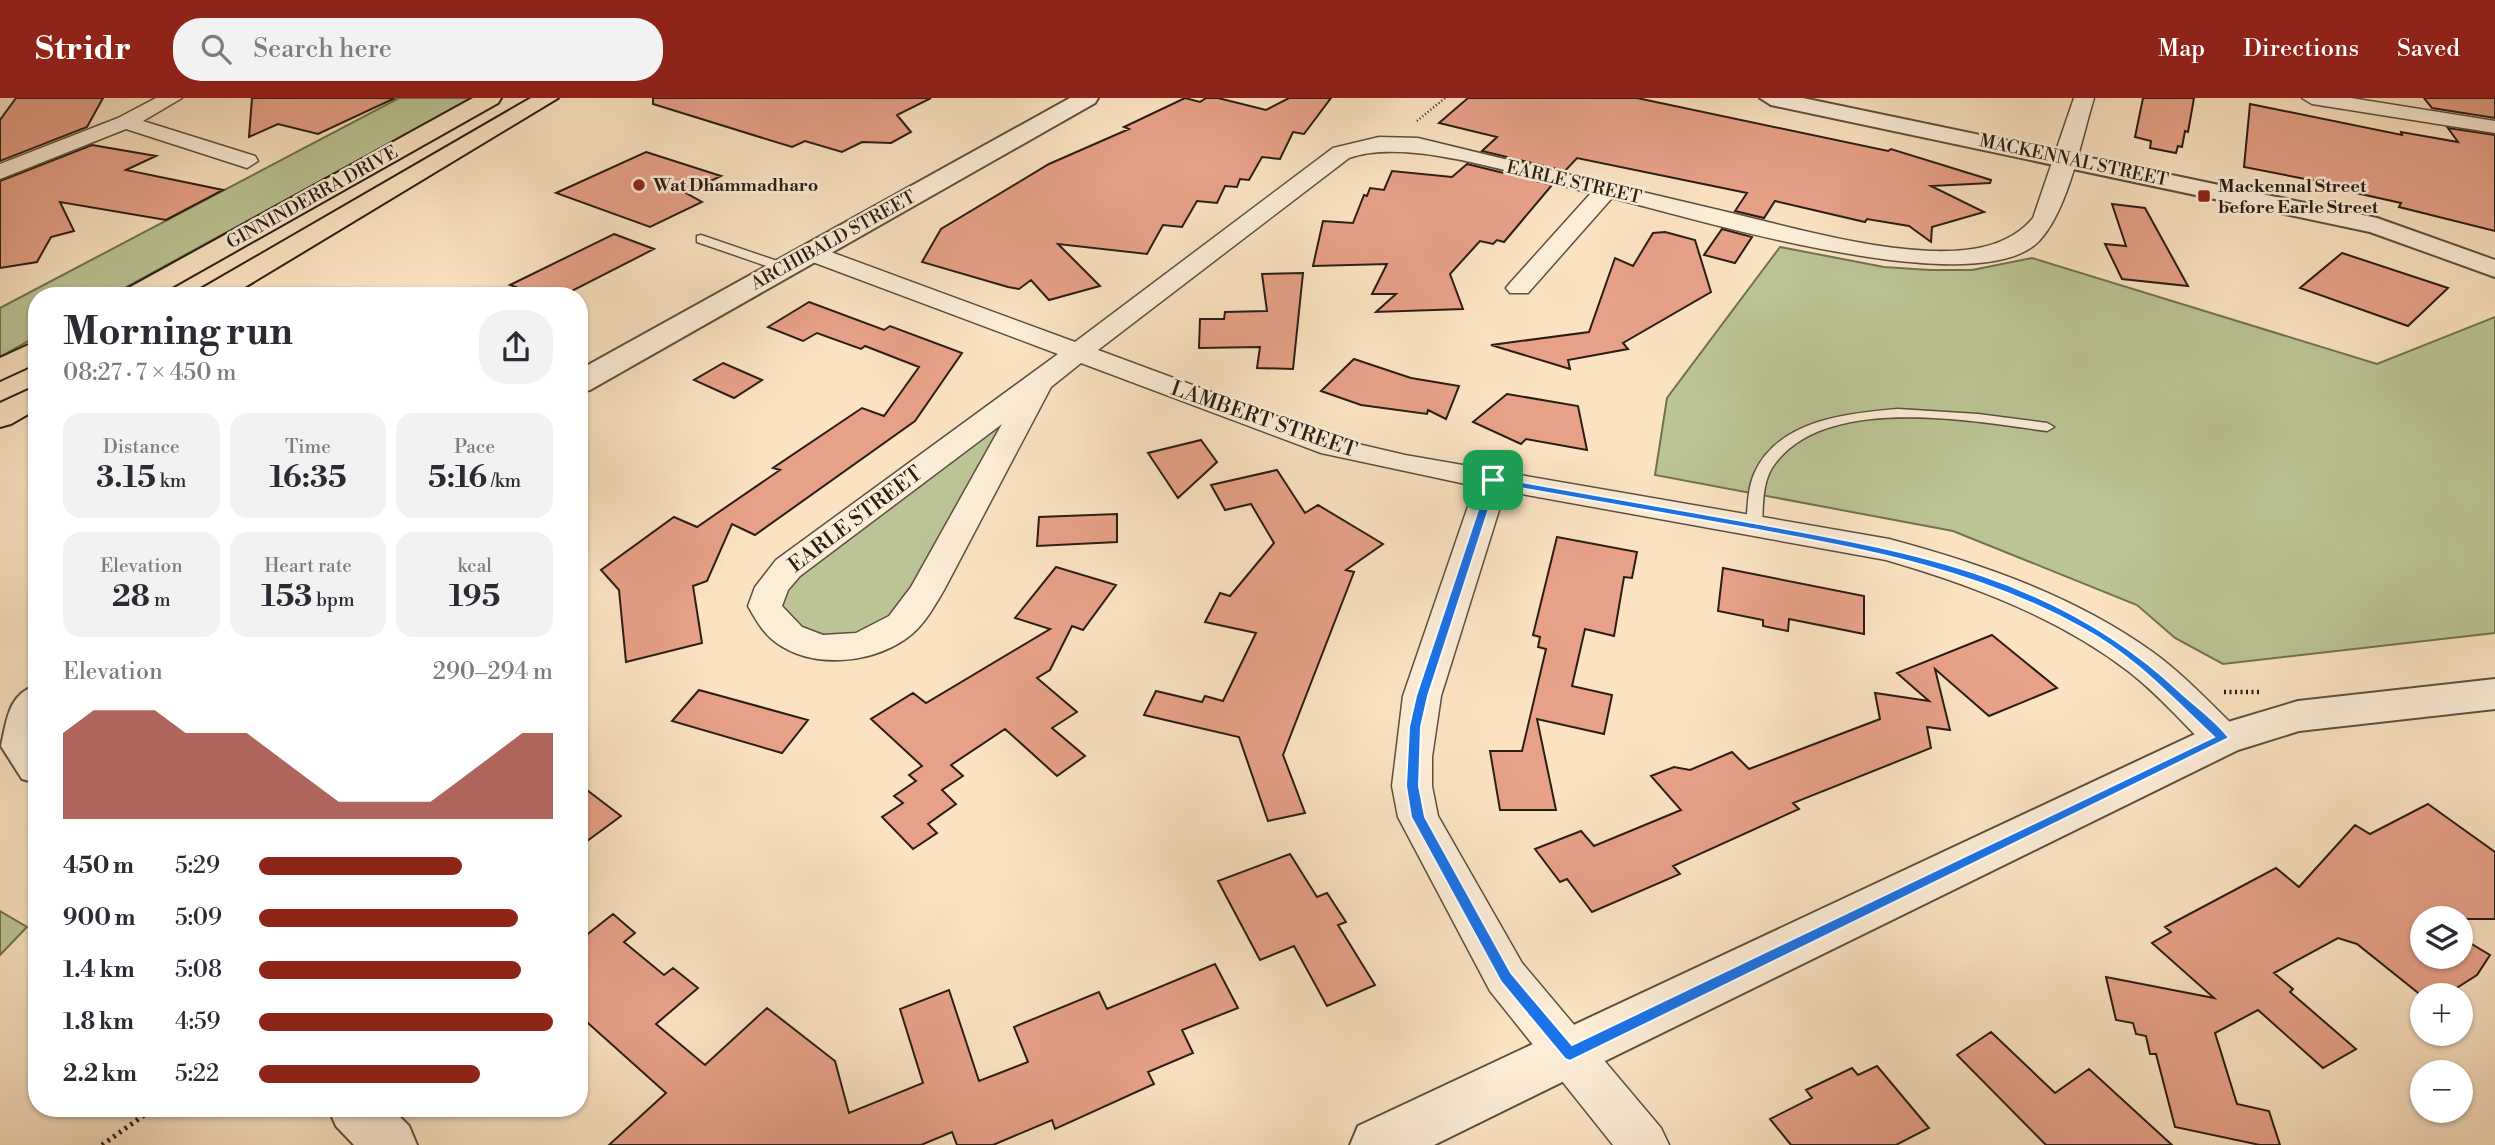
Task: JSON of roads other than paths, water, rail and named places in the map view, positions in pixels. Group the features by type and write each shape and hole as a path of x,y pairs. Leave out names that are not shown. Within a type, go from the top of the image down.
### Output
{"main road":[{"name":"GINNINDERRA DRIVE","path":"151,287 490,98"},
{"name":"GINNINDERRA DRIVE","path":"224,287 547,98"},
{"path":"0,371 28,355"},
{"path":"0,416 28,400"}],"street":[{"path":"0,172 125,122 172,98"},
{"name":"ARCHIBALD STREET","path":"588,378 1087,98"},
{"name":"MACKENNAL STREET","path":"1771,98 2377,226 2495,269"},
{"name":"EARLE STREET","path":"1039,382 927,590 915,609 898,627 875,640 853,646 827,648 786,635 773,623 765,606 772,587 789,568 1341,153 1359,146 1397,142 1418,145 1891,255 1973,256 2003,250 2029,238 2044,219 2084,98"},
{"path":"2312,98 2495,127"},
{"path":"125,122 247,161"},
{"path":"1519,288 1607,190"},
{"name":"LAMBERT STREET","path":"811,253 1332,447 1405,464 1889,550 1966,572 2038,601 2090,627 2143,664 2223,738"},
{"path":"1493,480 1422,696 1415,727 1412,786 1418,817 1506,977 1644,1145"},
{"path":"1377,1145 2223,738 2312,713 2495,694"},
{"path":"28,716 22,746 28,755"},
{"path":"364,1117 390,1145"}],"lane":[{"path":"702,239 785,268"},
{"path":"1754,526 1757,494 1765,466 1783,444 1806,429 1888,414 1948,414 2047,427"}],"place":[{"name":"Wat Dhammadharo","path":"639,185"},
{"name":"Mackennal Street before Earle Street","path":"2204,196"}]}
